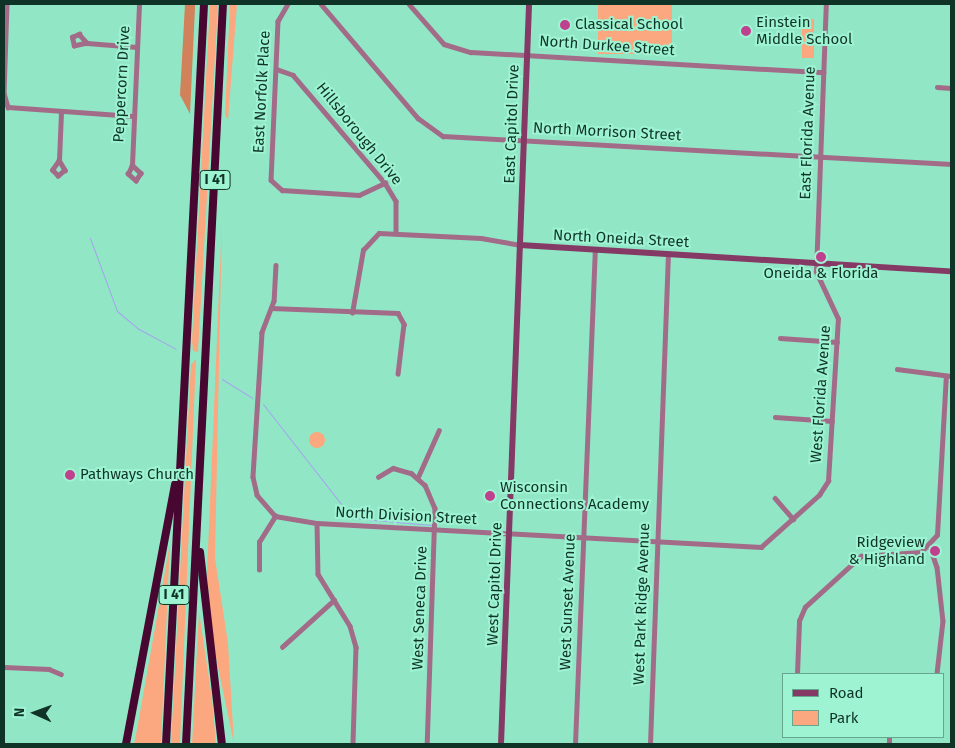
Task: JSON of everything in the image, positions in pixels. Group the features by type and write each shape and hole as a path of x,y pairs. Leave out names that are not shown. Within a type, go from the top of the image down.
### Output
{"highway":[{"name":"I 41","path":"166,744 204,4"},
{"name":"I 41","path":"186,744 223,4"},
{"path":"125,744 182,447"},
{"path":"197,518 206,634 222,744"}],"street":[{"path":"7,4 4,103 11,109 133,116"},
{"name":"Peppercorn Drive","path":"132,165 139,4"},
{"name":"East Norfolk Place","path":"288,4 279,16 270,175 274,185 282,190 359,195 385,183"},
{"name":"North Morrison Street","path":"321,4 430,130 451,137 951,164"},
{"name":"North Durkee Street","path":"409,4 452,48 823,72"},
{"name":"East Capitol Drive","path":"520,246 529,4"},
{"name":"East Florida Avenue","path":"816,263 826,4"},
{"path":"87,43 137,47"},
{"name":"Hillsborough Drive","path":"276,69 294,75 385,183 396,201 396,232"},
{"path":"937,88 951,88"},
{"path":"59,160 61,112"},
{"name":"North Oneida Street","path":"352,313 366,243 378,233 396,232 520,246 951,271"},
{"name":"West Capitol Drive","path":"501,744 520,246"},
{"name":"West Sunset Avenue","path":"575,744 595,250"},
{"name":"West Park Ridge Avenue","path":"650,744 668,254"},
{"name":"West Florida Avenue","path":"657,543 756,548 793,519 826,485 837,342 836,307 819,286 816,263"},
{"path":"259,570 259,542 275,516 262,503 254,487 262,333 271,308 276,265"},
{"path":"271,308 398,314 404,324 398,374"},
{"path":"780,338 837,342"},
{"path":"896,369 949,376 941,520 930,547 937,567 943,621 937,673"},
{"path":"776,417 832,421"},
{"path":"378,477 393,468 418,477 439,430"},
{"name":"West Seneca Drive","path":"418,477 433,499 436,530 427,744"},
{"path":"774,498 793,519"},
{"name":"North Division Street","path":"275,516 317,523 657,543"},
{"path":"317,523 318,574 334,600 356,647 353,744"},
{"path":"797,673 800,617 812,600 861,556 914,554 930,547"},
{"path":"282,647 334,600"},
{"path":"4,667 49,669 61,674"}],"green space":[{"path":"210,4 218,4 198,352 193,351 192,341"},
{"path":"230,4 237,4 228,120 225,115"},
{"path":"598,4 672,4 672,54 598,54"},
{"path":"802,19 814,19 814,58 802,58"},
{"path":"222,220 215,558 228,643 234,744 213,643 207,574"},
{"path":"196,359 180,744 171,744 191,365"},
{"path":"317,432 325,440 317,448 309,440"},
{"path":"170,543 161,744 134,744 138,724"},
{"path":"199,612 212,699 216,744 192,744"}],"shaded area":[{"path":"185,4 195,4 190,114 180,95"}],"waterway":[{"path":"90,238 117,311 137,328 176,349"},
{"path":"222,379 253,398"},
{"path":"263,404 352,518 431,525"}],"place":[{"name":"Classical School","path":"565,25"},
{"name":"Einstein Middle School","path":"746,31"},
{"name":"Oneida & Florida","path":"821,257"},
{"name":"Pathways Church","path":"70,475"},
{"name":"Wisconsin Connections Academy","path":"490,496"},
{"name":"Ridgeview & Highland","path":"935,551"}]}
